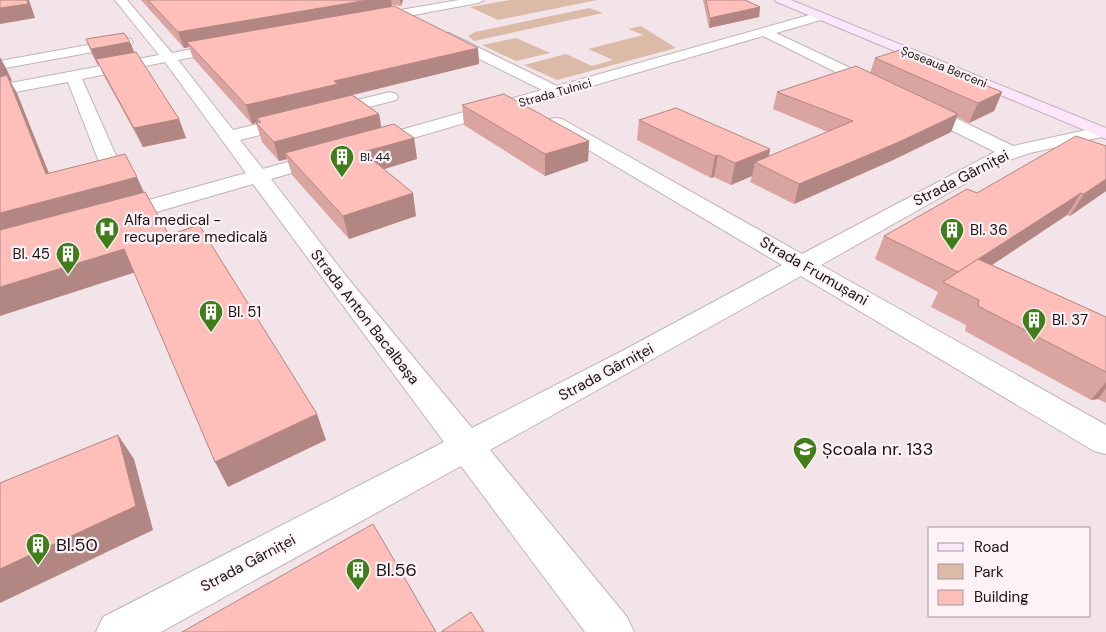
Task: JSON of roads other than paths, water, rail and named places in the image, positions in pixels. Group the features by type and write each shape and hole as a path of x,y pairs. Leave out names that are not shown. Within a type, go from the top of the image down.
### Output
{"main road":[{"name":"Șoseaua Berceni","path":"781,0 1001,91 1101,127"},
{"name":"Șoseaua Berceni","path":"805,0 1024,86 1101,127"},
{"path":"1001,91 1024,86"}],"street":[{"name":"Strada Anton Bacalbașa","path":"122,0 466,447 612,632"},
{"path":"357,21 478,0"},
{"path":"385,4 418,22"},
{"name":"Strada Tulnici","path":"105,219 820,16"},
{"path":"435,31 557,92"},
{"path":"764,32 1010,152"},
{"path":"0,65 70,52 243,43"},
{"path":"0,90 73,76 160,47"},
{"path":"73,76 111,167"},
{"path":"228,137 390,97"},
{"name":"Strada Frumușani","path":"520,102 1106,441"},
{"name":"Strada Gârniței","path":"118,632 466,447 1010,152 1075,136 1101,127"}],"place":[{"name":"Bl. 44","path":"342,178"},
{"name":"Alfa medical - recuperare medicală","path":"107,250"},
{"name":"Bl. 36","path":"952,251"},
{"name":"Bl. 45","path":"68,275"},
{"name":"Bl. 51","path":"211,333"},
{"name":"Bl. 37","path":"1034,341"},
{"name":"Școala nr. 133","path":"805,470"},
{"name":"Bl.50","path":"38,566"},
{"name":"Bl.56","path":"358,591"}]}
